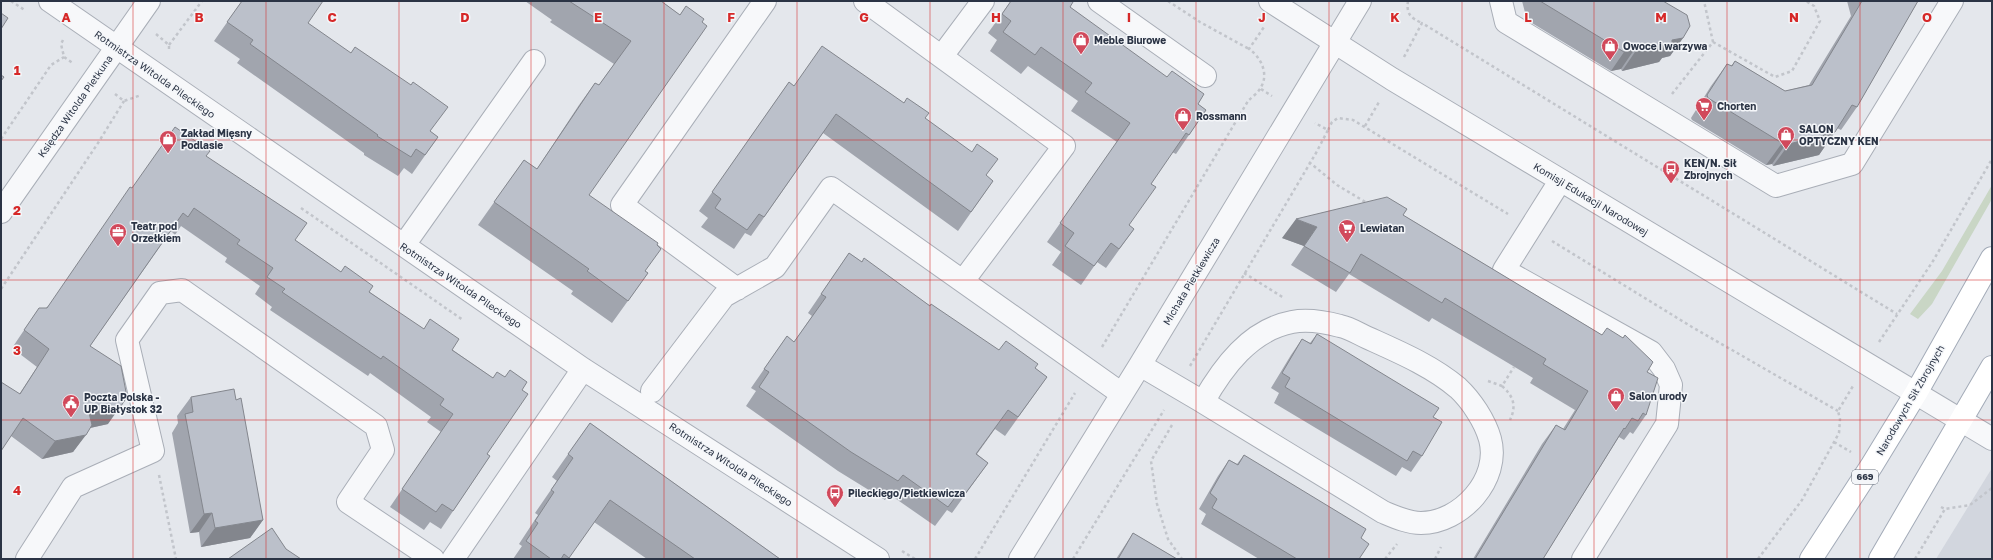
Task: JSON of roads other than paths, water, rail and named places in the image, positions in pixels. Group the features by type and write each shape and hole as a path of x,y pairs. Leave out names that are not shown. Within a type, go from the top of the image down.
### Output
{"main road":[{"name":"Narodowych Sił Zbrojnych","path":"1811,559 1872,465 1916,393 1992,258"},
{"path":"1880,559 1992,367"}],"street":[{"name":"Rotmistrza Witolda Pileckiego","path":"50,1 583,369 878,559"},
{"name":"Księdza Witolda Pietkuna","path":"1,212 149,1"},
{"path":"737,289 622,205 766,1"},
{"path":"865,1 1064,146 964,281"},
{"path":"942,56 983,1"},
{"path":"1099,1 1205,76"},
{"name":"Komisji Edukacji Narodowej","path":"1270,1 1392,79 1560,181 1992,439"},
{"name":"Michała Pietkiewicza","path":"1020,559 1140,365 1360,1"},
{"path":"1501,1 1506,22 1776,186 1852,164 1952,1"},
{"path":"404,246 534,62"},
{"path":"1560,181 1504,270 1651,352 1664,369 1671,385 1667,424 1583,559"},
{"path":"652,391 724,296 775,267 831,188 1122,394"},
{"path":"27,559 73,487 154,451 127,340 160,292 182,290 376,426 383,450 348,502 433,559"},
{"path":"1140,365 1384,512 1411,522 1422,523 1454,514 1472,499 1482,486 1489,472 1492,452 1490,438 1479,415 1458,389 1430,368 1342,326 1314,321 1292,322 1263,332 1241,349 1217,378 1203,402"},
{"path":"453,559 583,369"}],"place":[{"name":"Meble Biurowe","path":"1081,55"},
{"name":"Owoce i warzywa","path":"1610,61"},
{"name":"Chorten","path":"1704,121"},
{"name":"Rossmann","path":"1183,131"},
{"name":"SALON OPTYCZNY KEN","path":"1786,150"},
{"name":"Zakład Mięsny Podlasie","path":"168,154"},
{"name":"KEN/N. Sił Zbrojnych","path":"1671,184"},
{"name":"Lewiatan","path":"1347,243"},
{"name":"Teatr pod Orzełkiem","path":"118,247"},
{"name":"Salon urody","path":"1616,411"},
{"name":"Poczta Polska - UP Białystok 32","path":"71,418"},
{"name":"Pileckiego/Pietkiewicza","path":"835,508"}]}
